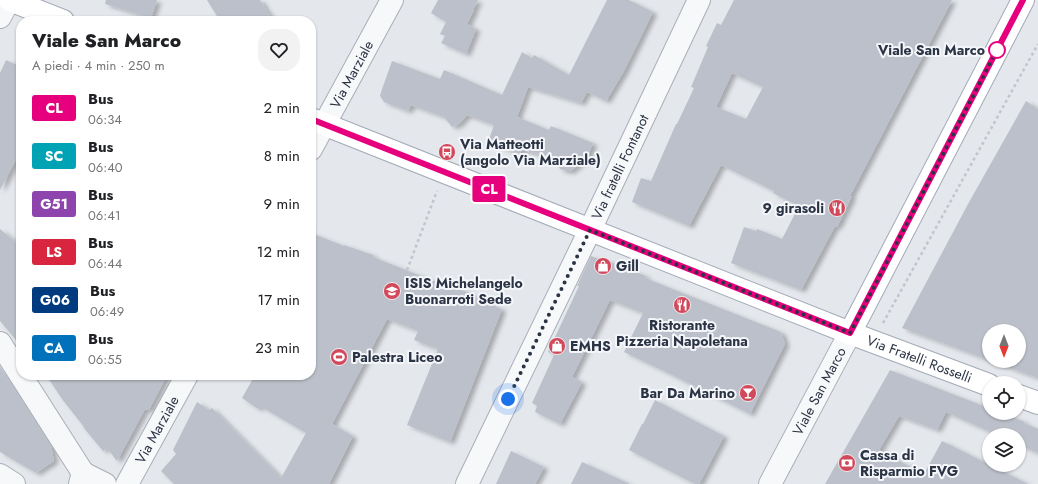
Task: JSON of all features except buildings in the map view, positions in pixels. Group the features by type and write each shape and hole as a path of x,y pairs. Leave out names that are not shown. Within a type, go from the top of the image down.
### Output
{"main road":[{"path":"10,0 50,16"},
{"name":"Viale San Marco","path":"850,333 1023,0"},
{"name":"Via Fratelli Rosselli","path":"318,122 850,333 982,382"},
{"path":"1026,399 1038,403"}],"street":[{"path":"0,17 10,0"},
{"name":"Via Marziale","path":"318,122 392,0"},
{"name":"Via fratelli Fontanot","path":"467,484 699,0"},
{"name":"Viale San Marco","path":"770,484 850,333"},
{"path":"0,343 16,369"},
{"path":"22,380 82,478 105,484"},
{"name":"Via Marziale","path":"127,484 184,380"},
{"path":"0,475 14,484"}],"path":[{"path":"873,341 1038,44"},
{"path":"407,270 444,172"}],"bus line":[{"name":"CL","path":"316,121 850,333 1023,0"}],"place":[{"name":"Viale San Marco","path":"997,50"},
{"name":"Via Matteotti (angolo Via Marziale)","path":"447,152"},
{"name":"9 girasoli","path":"837,208"},
{"name":"Gill","path":"603,266"},
{"name":"ISIS Michelangelo Buonarroti Sede","path":"392,291"},
{"name":"Ristorante Pizzeria Napoletana","path":"682,305"},
{"name":"EMHS","path":"557,346"},
{"name":"Palestra Liceo","path":"339,357"},
{"name":"Bar Da Marino","path":"748,393"},
{"name":"Cassa di Risparmio FVG","path":"847,463"}],"route":[{"path":"508,399 590,230 850,333 997,50"}]}
